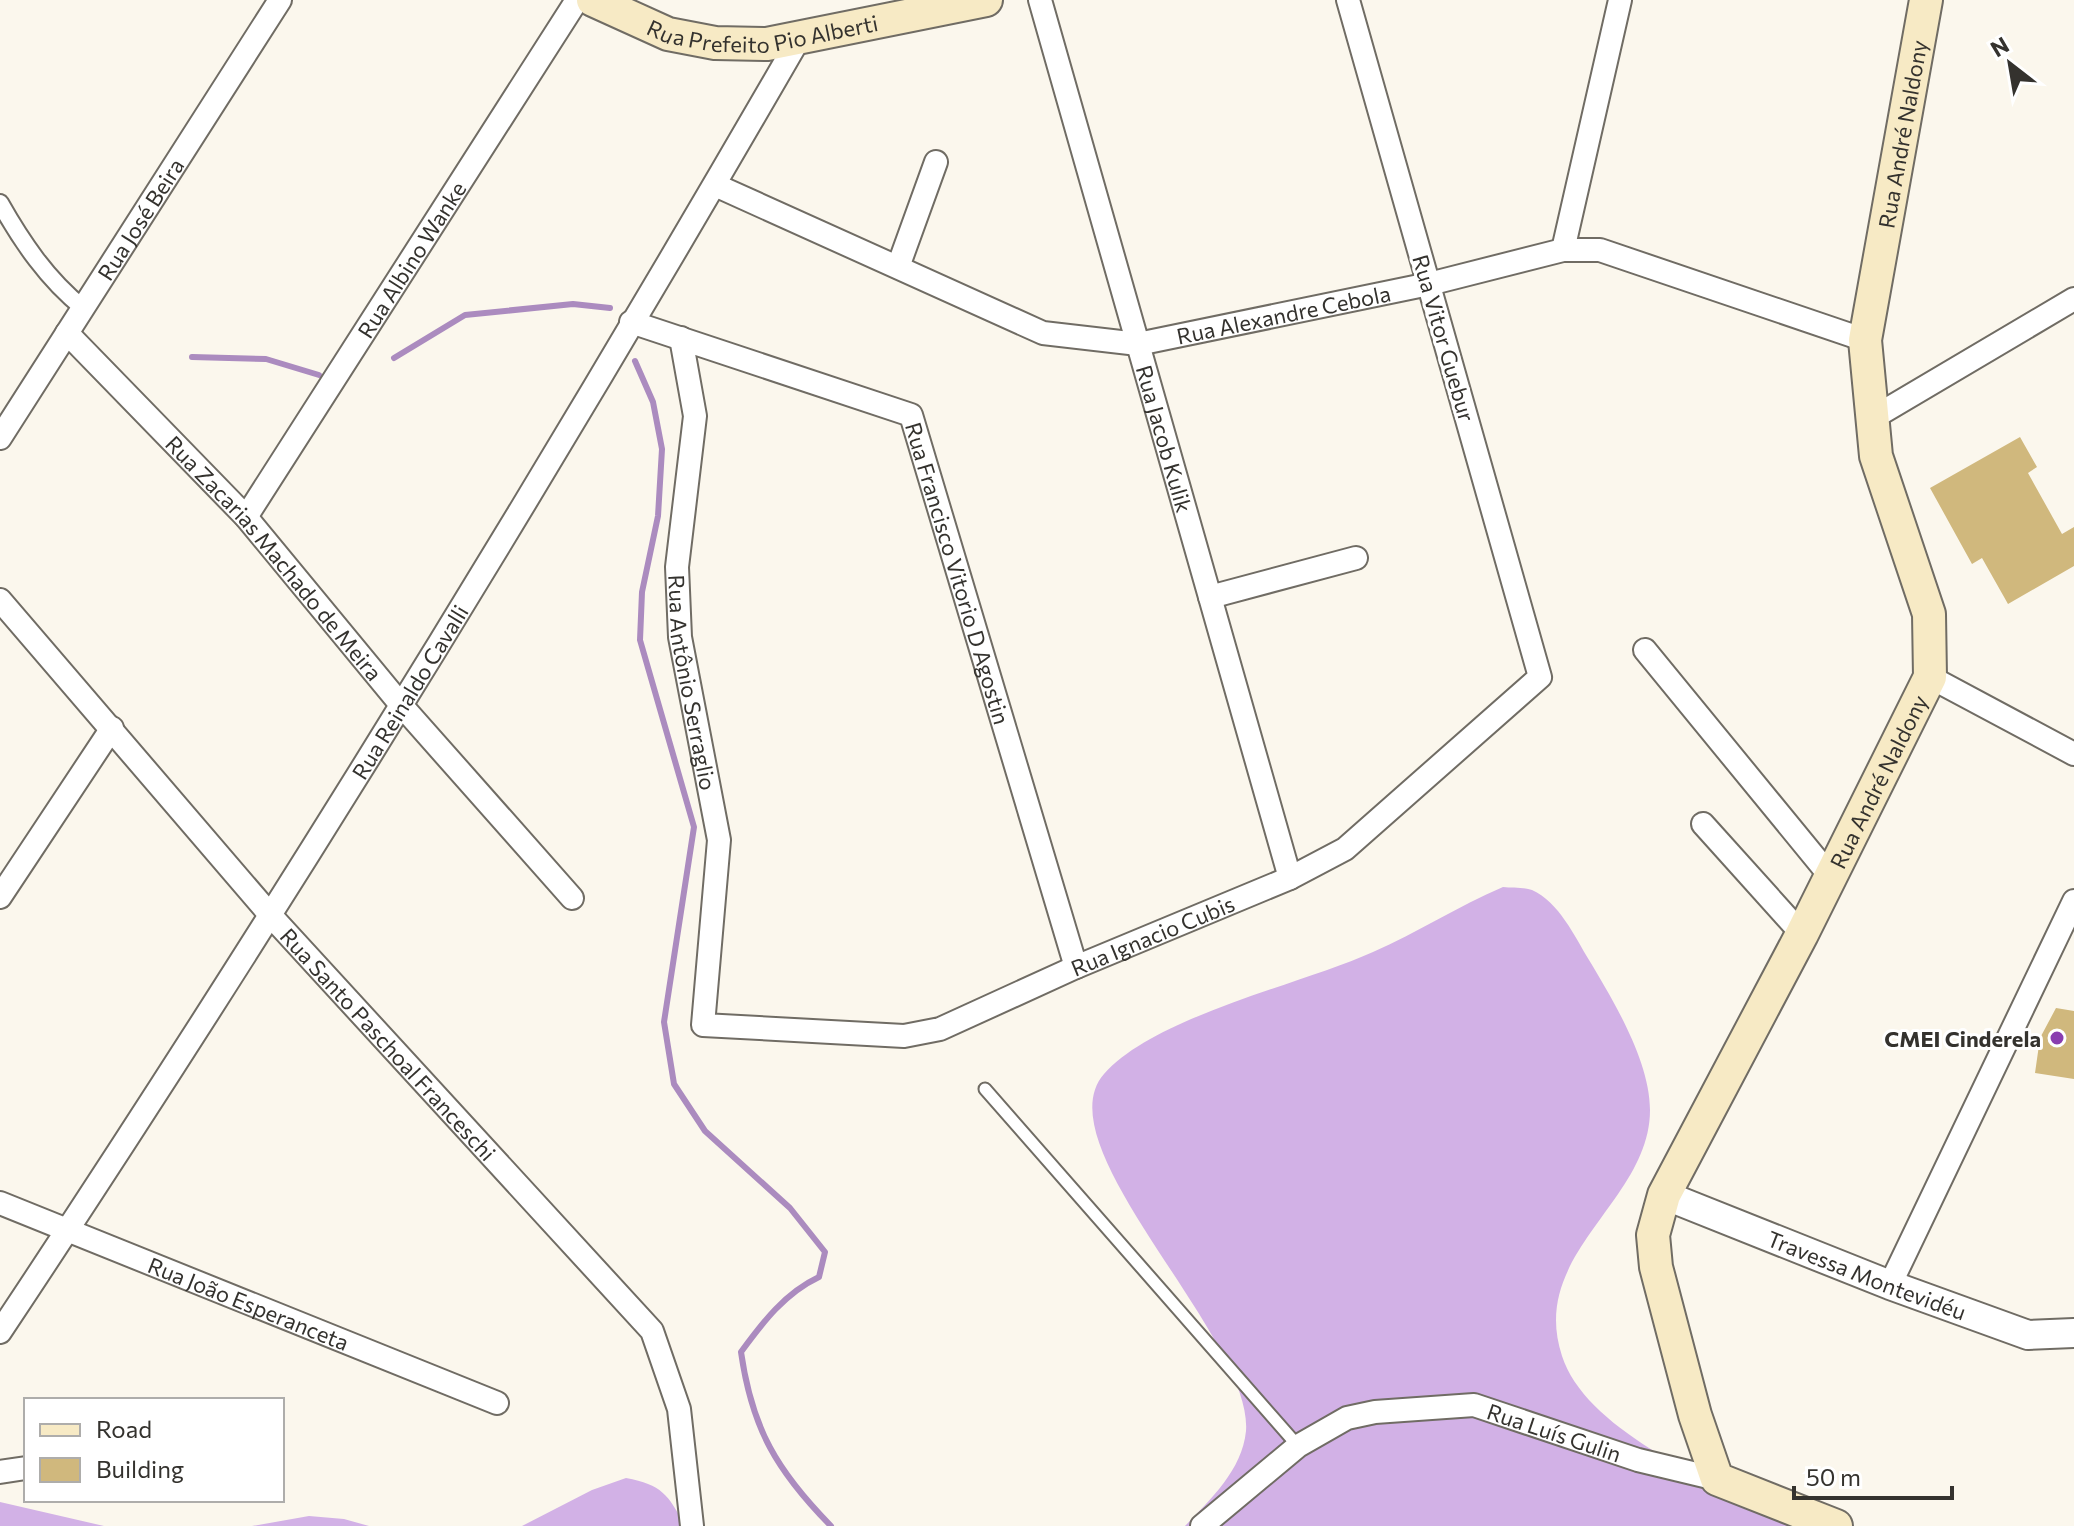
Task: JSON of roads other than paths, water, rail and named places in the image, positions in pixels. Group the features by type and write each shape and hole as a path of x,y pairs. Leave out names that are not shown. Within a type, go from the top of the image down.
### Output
{"main road":[{"name":"Rua Prefeito Pio Alberti","path":"593,0 668,34 715,43 767,44 986,0"},
{"name":"Rua André Naldony","path":"1717,1479 1695,1415 1656,1267 1653,1235 1664,1195 1802,934 1930,677 1929,614 1876,456 1865,340 1926,0"},
{"name":"Rua Luís Gulin","path":"1717,1479 1836,1526"}],"street":[{"name":"Rua José Beira","path":"0,438 280,0"},
{"name":"Rua Albino Wanke","path":"246,517 577,0"},
{"name":"Rua Jacob Kulik","path":"1040,0 1290,878"},
{"name":"Rua Vitor Guebur","path":"1348,0 1540,677"},
{"path":"1563,250 1620,0"},
{"name":"Rua Reinaldo Cavalli","path":"0,1332 272,917 715,185 800,37"},
{"path":"898,267 936,162"},
{"name":"Rua Alexandre Cebola","path":"715,185 1043,333 1138,344 1429,284 1563,250 1600,250 1865,340"},
{"path":"0,203 20,238 60,289 83,308"},
{"path":"1871,419 2074,299"},
{"name":"Rua Francisco Vitorio D Agostin","path":"631,322 911,415 1076,967"},
{"name":"Rua Zacarias Machado de Meira","path":"67,333 246,517 402,706 572,898"},
{"name":"Rua Antônio Serraglio","path":"681,338 695,416 677,567 680,637 719,840 703,1025"},
{"path":"1210,597 1356,558"},
{"name":"Rua Santo Paschoal Franceschi","path":"0,600 272,917 652,1331 679,1409 692,1526"},
{"path":"1645,650 1831,877"},
{"name":"Rua Ignacio Cubis","path":"703,1025 904,1036 940,1029 1076,967 1290,878 1345,849 1540,677"},
{"path":"1930,677 2074,754"},
{"path":"0,897 112,728"},
{"path":"1703,824 1802,934"},
{"path":"1890,1285 2074,901"},
{"name":"Travessa Montevidéu","path":"1664,1195 1890,1285 2028,1335 2074,1333"},
{"name":"Rua João Esperanceta","path":"0,1203 497,1403"},
{"name":"Rua Luís Gulin","path":"1202,1526 1298,1446 1347,1418 1375,1412 1474,1405 1638,1460 1717,1479"},
{"path":"0,1472 24,1468"}],"lane":[{"path":"985,1089 1298,1446"}],"waterway":[{"path":"394,358 465,315 573,304 610,308"},
{"path":"192,357 266,359 319,375"},
{"path":"635,361 653,402 662,449 658,516 642,592 640,640 694,827 664,1022 674,1084 705,1131 790,1208 825,1252 819,1277 785,1300 741,1352 752,1404 770,1447 796,1486 831,1526"}],"place":[{"name":"CMEI Cinderela","path":"2057,1038"}]}
